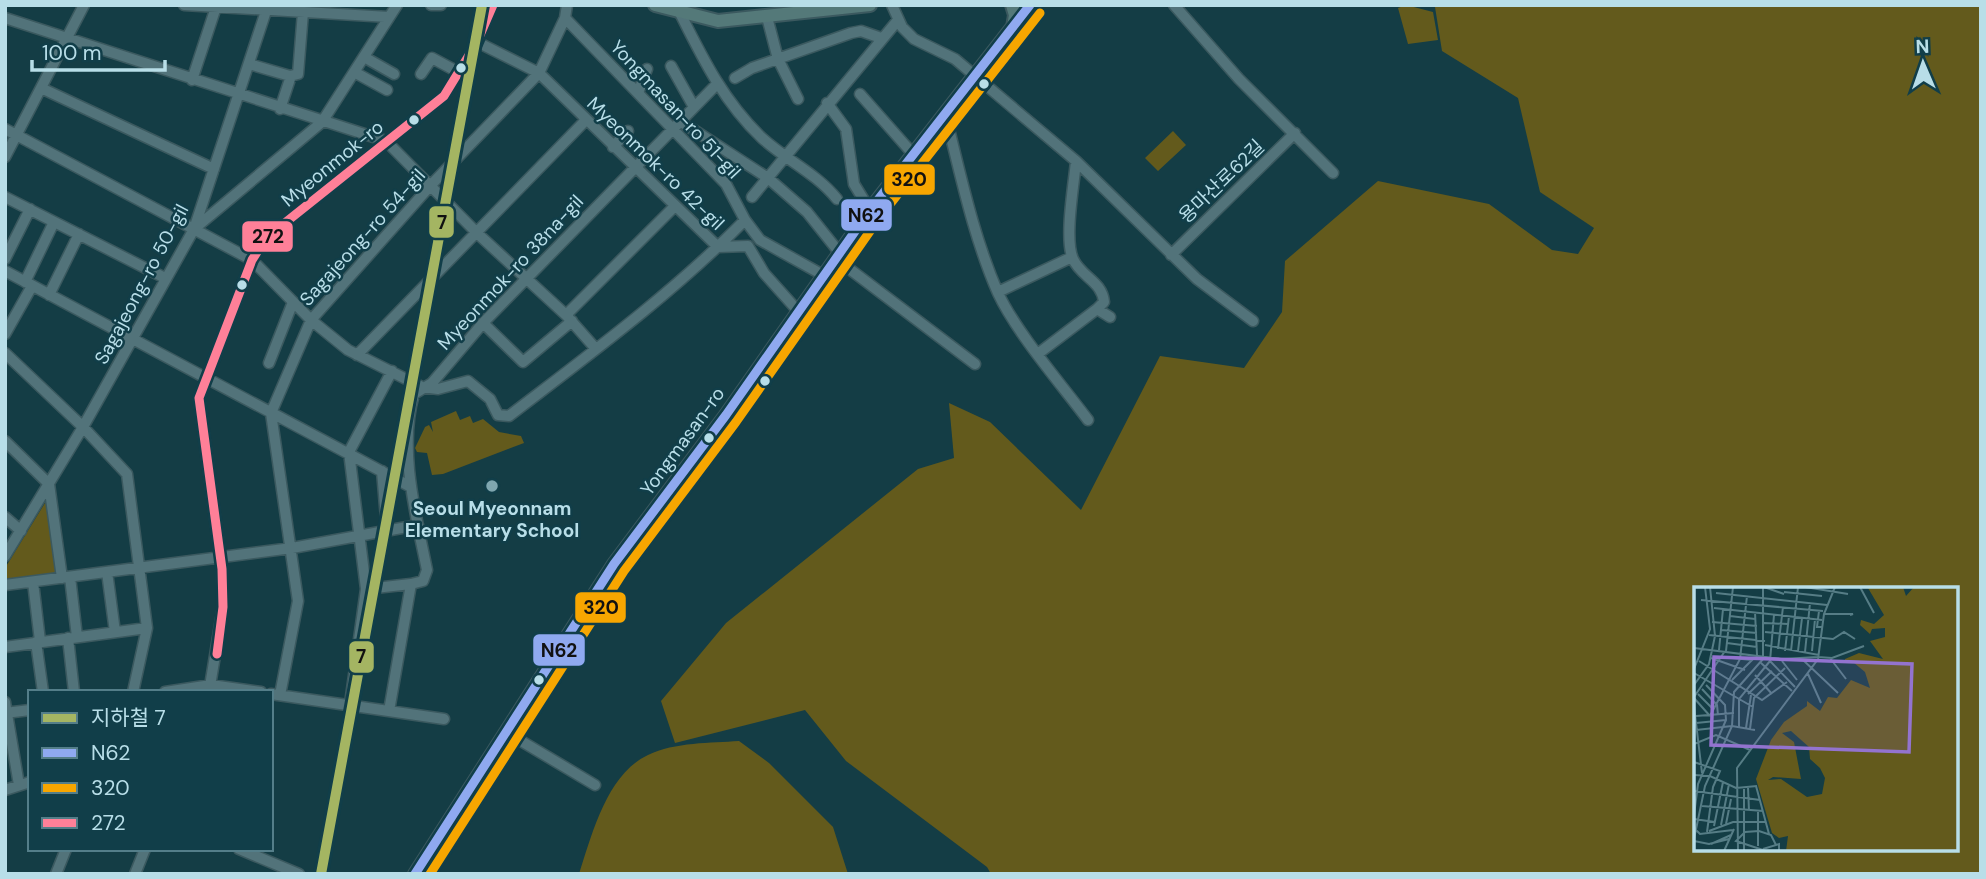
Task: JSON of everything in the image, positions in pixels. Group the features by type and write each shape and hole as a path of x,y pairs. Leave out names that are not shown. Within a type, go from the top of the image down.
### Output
{"main road":[{"path":"655,5 718,21 870,5"},
{"path":"684,14 726,14 811,5"},
{"path":"1012,5 1015,15 1013,27"},
{"name":"Yongmasan-ro","path":"415,874 614,564 726,415 870,210 1030,5"}],"street":[{"path":"5,158 84,5"},
{"path":"184,5 389,17"},
{"path":"194,229 322,122 397,5"},
{"path":"431,5 437,8 441,5"},
{"name":"Myeonmok-ro","path":"210,689 223,607 220,557 200,398 252,260 266,238 439,101 460,73 493,5"},
{"name":"Sagajeong-ro 54-gil","path":"271,414 311,320 431,185 539,73 565,18 567,5"},
{"path":"892,5 898,20 914,39 956,59 1076,161 1207,287 1254,321"},
{"path":"1174,5 1239,79 1332,173"},
{"path":"191,80 216,7"},
{"name":"Sagajeong-ro 50-gil","path":"5,556 83,427 194,229 268,8"},
{"path":"250,64 291,76 299,73 303,12"},
{"path":"684,14 716,85 764,140 826,185 837,199"},
{"path":"767,17 778,59 797,99"},
{"path":"5,18 239,96 386,141 478,234 569,318 596,349"},
{"name":"Yongmasan-ro 51-gil","path":"565,18 638,93 677,125 729,187 745,220 760,240 823,275"},
{"path":"751,197 898,20"},
{"path":"735,78 778,59 855,32 881,38"},
{"name":"Myeonmok-ro 42-gil","path":"477,42 539,73 585,121 718,247 748,246 764,273 798,311"},
{"path":"364,57 394,74"},
{"path":"421,74 431,58 460,73"},
{"path":"671,66 694,107"},
{"path":"638,93 647,69"},
{"path":"354,72 387,90"},
{"path":"280,109 291,76"},
{"name":"Myeonmok-ro 38na-gil","path":"389,711 411,584 423,582 427,570 407,451 408,416 414,394 434,382 483,323 716,85"},
{"path":"41,88 214,169"},
{"path":"860,94 913,154"},
{"path":"827,103 846,130 854,184 870,210"},
{"path":"945,113 971,212 998,292 1088,420"},
{"path":"358,355 585,121"},
{"path":"677,125 768,178 807,212 837,255 975,364"},
{"path":"5,129 252,260 311,320 358,355 422,387 436,390 468,381 490,399 498,415 509,416 596,349 718,247 745,220"},
{"path":"613,147 628,131"},
{"name":"용마산로62길","path":"1171,255 1295,133"},
{"path":"1039,353 1104,302 1102,290 1072,257 1070,211 1076,161"},
{"path":"6,199 165,278"},
{"path":"483,323 523,362 569,318 674,207"},
{"path":"5,259 30,209"},
{"path":"5,334 54,222"},
{"path":"49,295 79,234"},
{"path":"998,292 1072,257"},
{"path":"5,271 411,486"},
{"path":"269,363 293,302"},
{"path":"1097,309 1110,317"},
{"path":"5,353 83,427 127,474 147,628 133,690"},
{"path":"350,704 366,589 349,452 392,371"},
{"path":"271,414 298,601 276,695 444,719"},
{"path":"5,441 49,484 66,577 74,690"},
{"path":"382,471 387,530"},
{"path":"5,517 21,531"},
{"path":"5,585 292,548 418,525"},
{"path":"107,572 115,632"},
{"path":"33,582 43,690"},
{"path":"366,589 411,584"},
{"path":"5,647 147,628"},
{"path":"5,790 24,783 6,709 28,710"},
{"path":"506,732 595,785"},
{"path":"56,874 65,851"},
{"path":"135,874 144,851"},
{"path":"244,851 299,874"}],"shaded area":[{"path":"1406,5 1433,12 1438,40 1408,44 1398,8"},
{"path":"1429,5 1981,5 1981,874 991,874 987,867 846,761 805,710 675,743 661,701 726,623 918,469 954,458 949,403 990,422 1081,510 1160,356 1244,368 1282,312 1285,261 1378,181 1489,204 1552,250 1578,254 1594,228 1540,192 1518,98 1442,51 1435,7"},
{"path":"1173,131 1186,145 1158,171 1145,158"},
{"path":"456,411 460,420 470,416 473,423 483,419 499,432 521,436 524,443 443,474 432,475 427,453 417,452 415,448 425,427 429,425 433,432 431,422"},
{"path":"48,498 57,574 5,580 5,568"},
{"path":"739,741 769,763 833,827 848,874 579,874 603,807 622,776 634,764 648,755 670,748"}],"metro line":[{"name":"7","path":"321,874 482,5"}],"transit line":[{"name":"272","path":"217,654 223,607 222,569 199,398 252,260 266,238 444,96 477,42 493,5"},
{"name":"N62","path":"415,874 614,564 726,415 870,210 1030,5"},
{"name":"320","path":"430,874 624,571 736,422 880,217 1040,13"}],"place":[{"name":"Seoul Myeonnam Elementary School","path":"492,486"}]}
